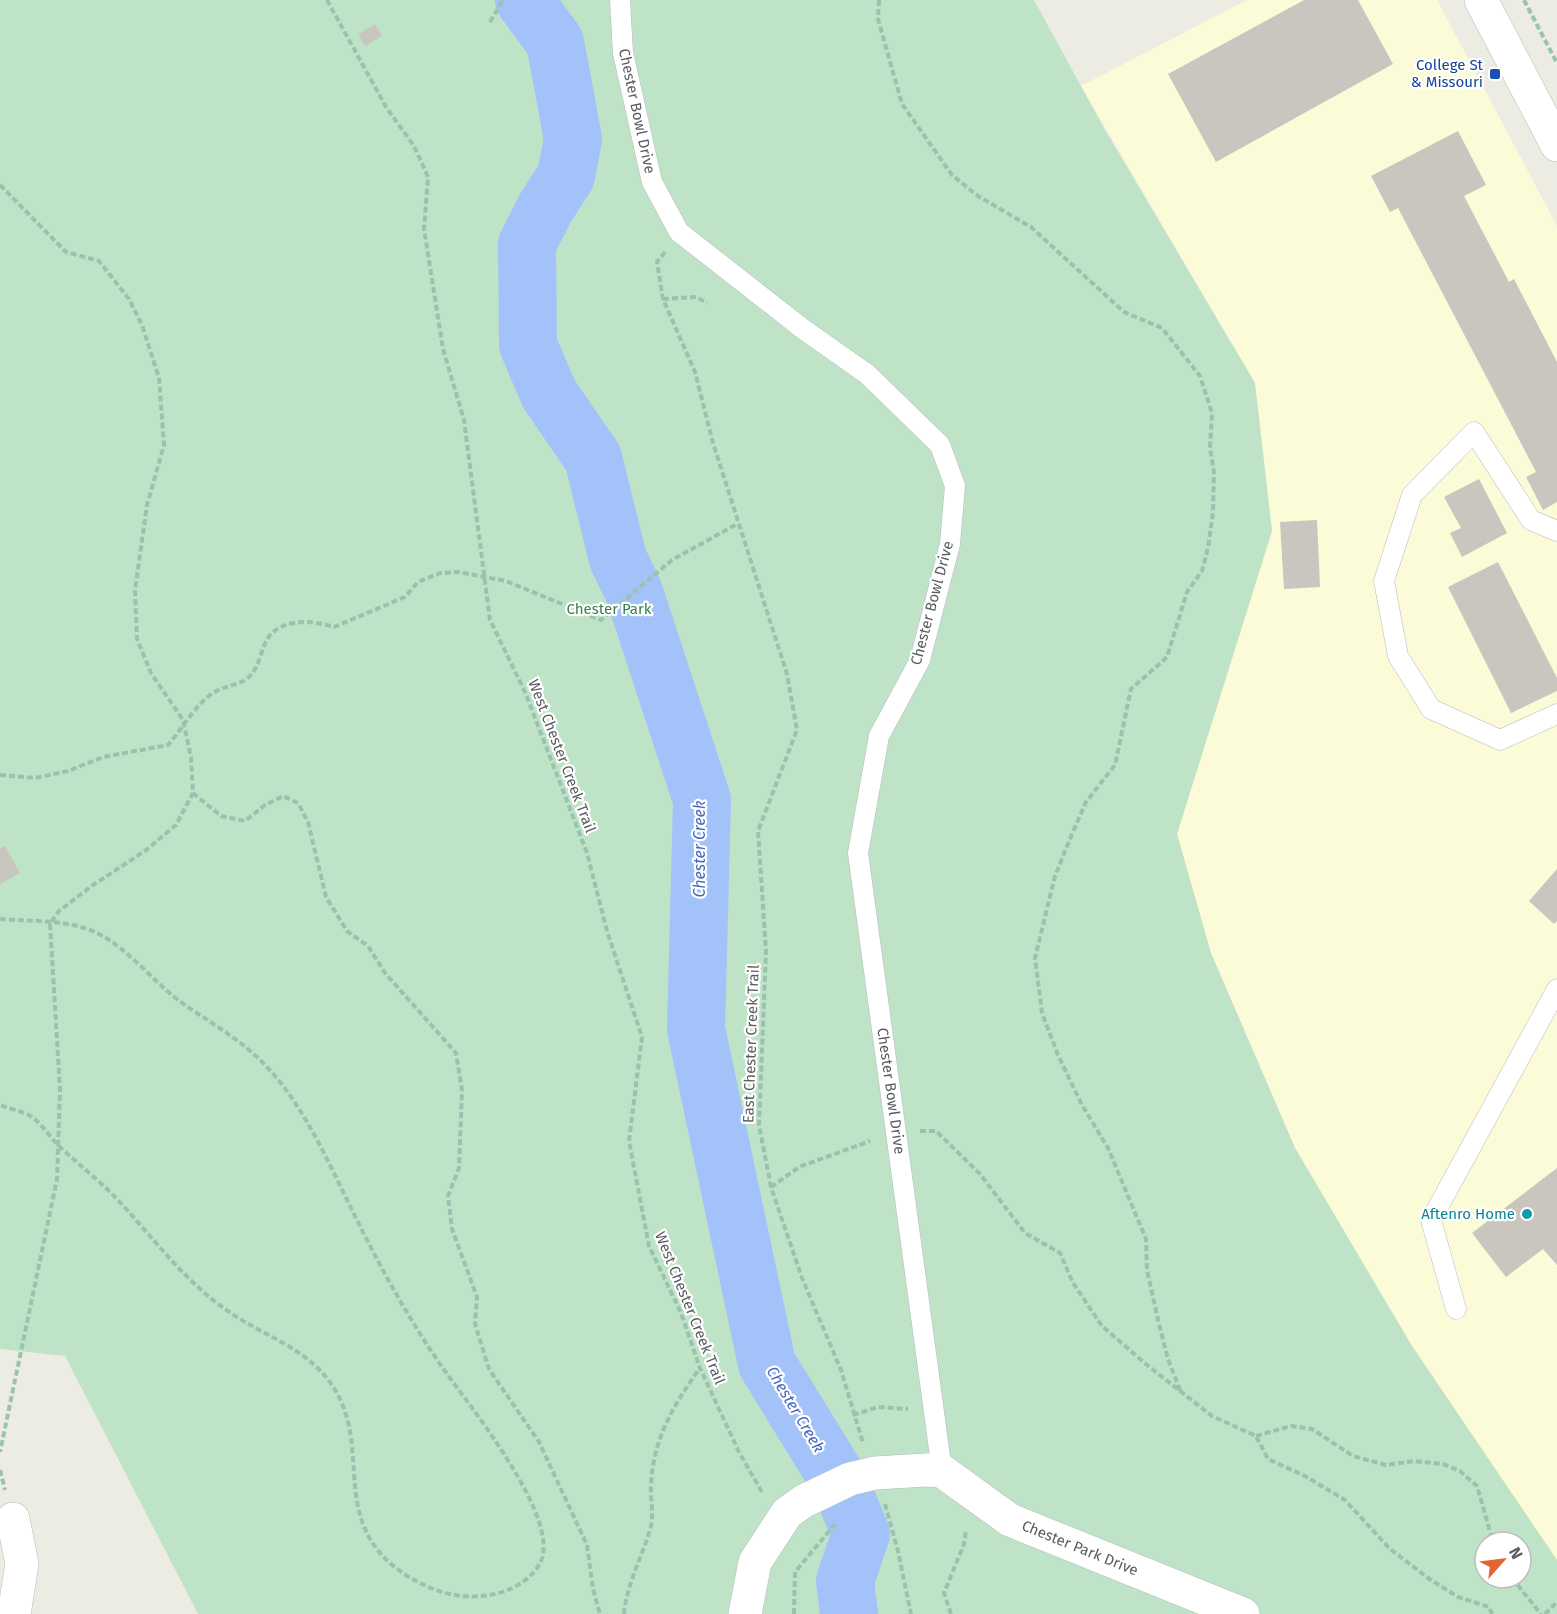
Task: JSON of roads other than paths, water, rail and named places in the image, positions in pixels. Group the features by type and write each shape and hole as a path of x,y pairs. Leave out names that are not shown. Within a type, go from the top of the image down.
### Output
{"street":[{"path":"1481,0 1557,145"},
{"path":"745,1614 755,1562 795,1507 850,1479 875,1473 934,1471"},
{"name":"Chester Park Drive","path":"934,1471 1010,1520 1243,1614"},
{"path":"13,1519 22,1564 14,1614"}],"lane":[{"name":"Chester Bowl Drive","path":"620,0 623,53 652,182 679,232 803,329 867,374 940,445 955,486 950,544 920,660 879,736 858,853 897,1130 934,1471"},
{"path":"1557,531 1531,520 1474,432 1412,495 1384,581 1398,656 1431,709 1500,740 1557,714"},
{"path":"1456,1309 1431,1220 1557,989"}],"waterway":[{"name":"Chester Creek","path":"524,0 555,42 573,139 566,176 546,207 527,244 528,345 549,394 593,458 618,559 634,592 702,800 696,1029 767,1364 839,1481 861,1534 845,1581 849,1614"}],"place":[{"name":"College St & Missouri","path":"1495,74"},
{"name":"Aftenro Home","path":"1527,1214"}],"park label":[{"name":"Chester Park","path":"609,609"}]}
